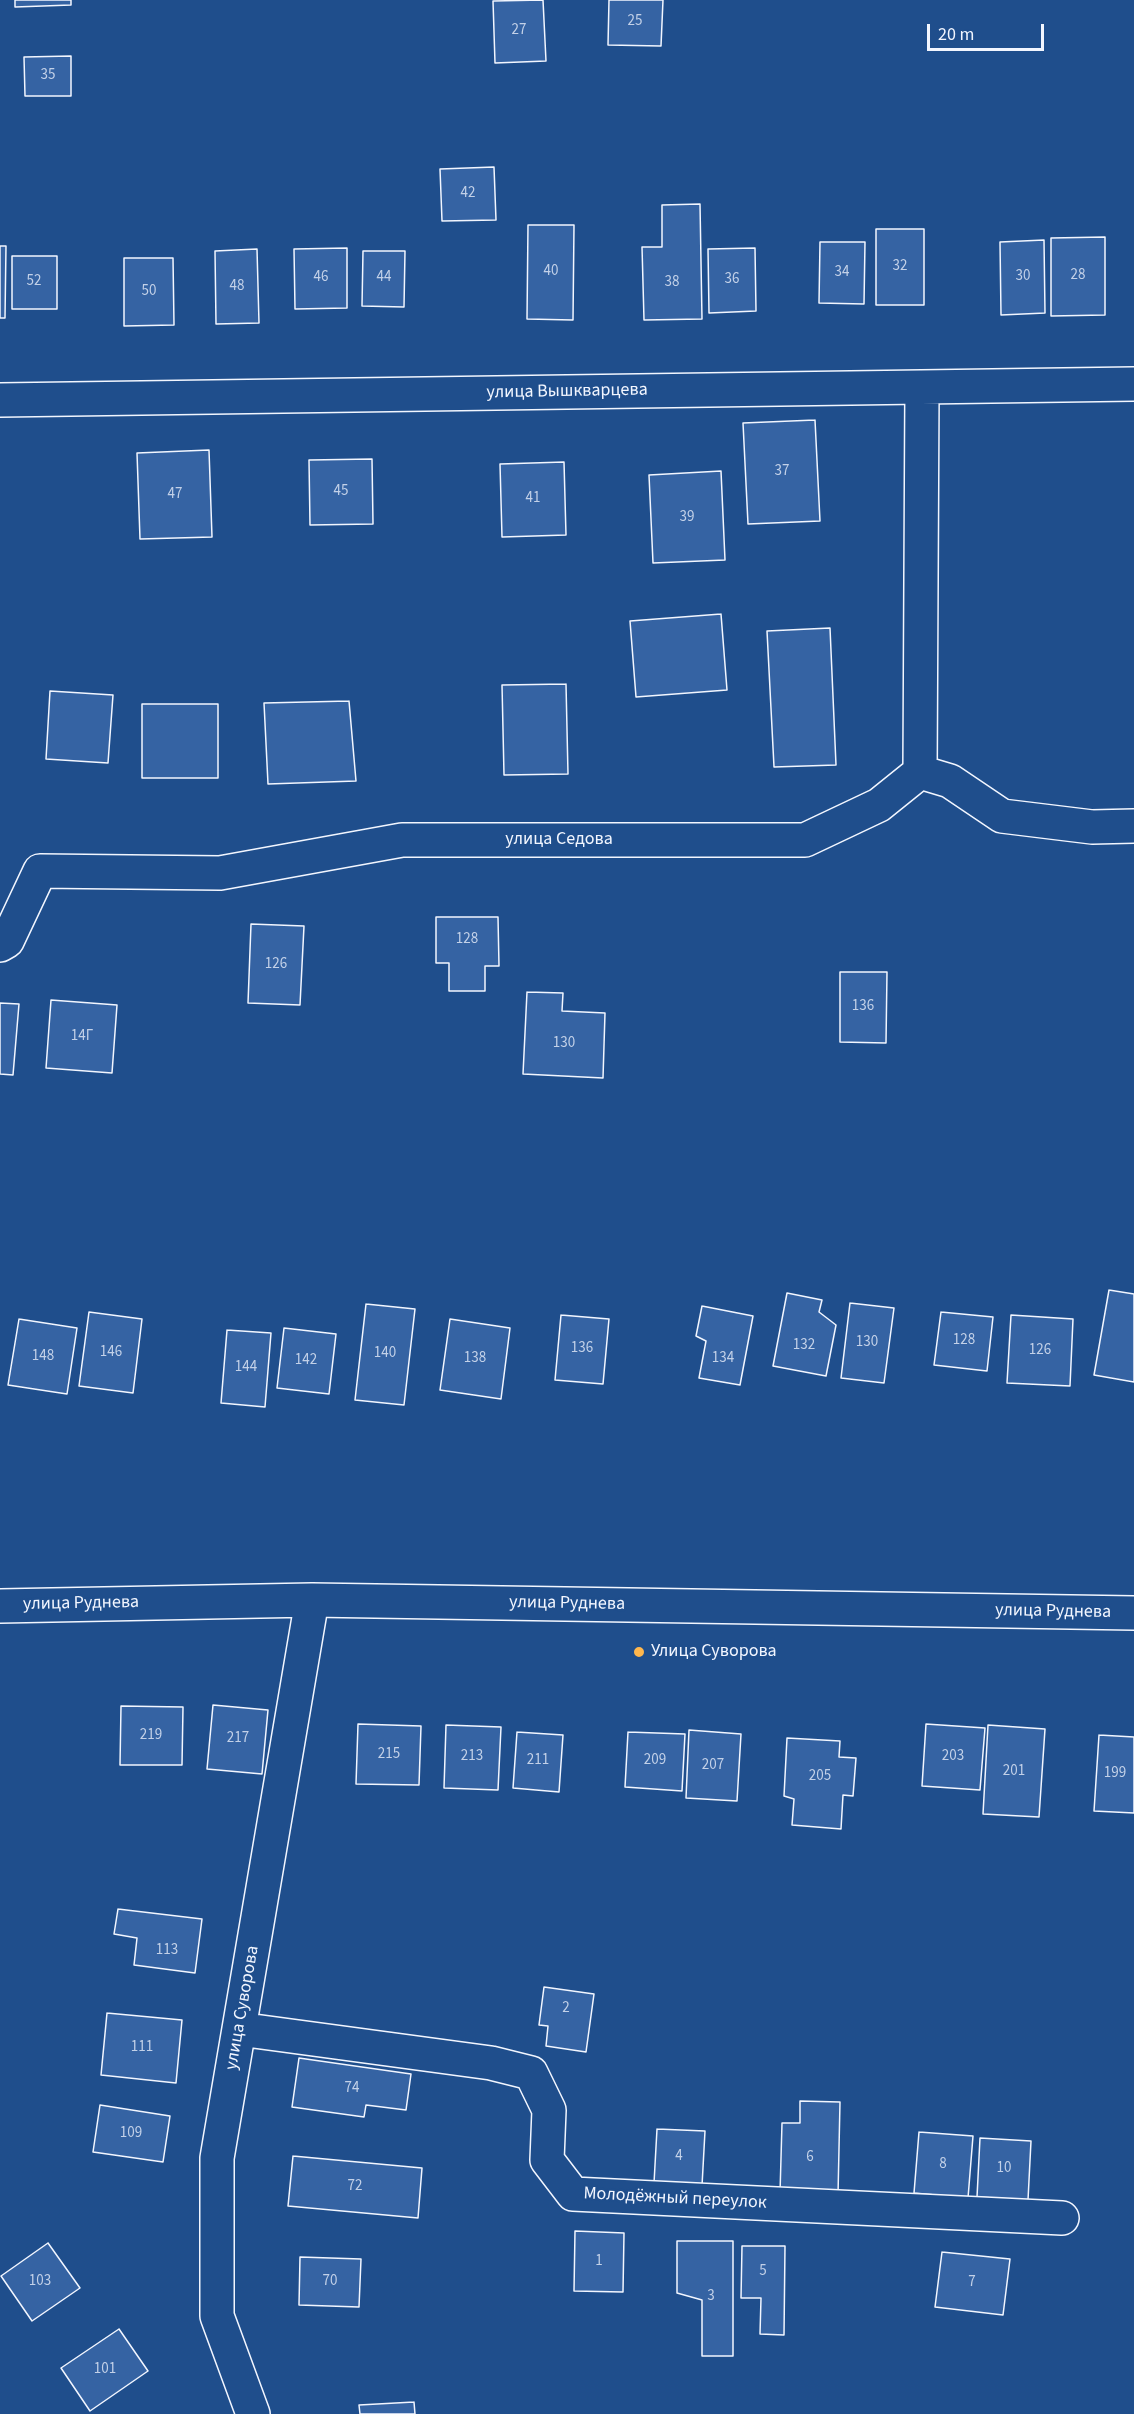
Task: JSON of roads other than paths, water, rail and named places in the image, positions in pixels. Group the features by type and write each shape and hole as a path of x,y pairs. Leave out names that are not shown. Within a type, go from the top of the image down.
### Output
{"street":[{"name":"улица Вышкварцева","path":"0,400 1134,384"},
{"path":"922,387 920,772 950,781 1002,816 1092,827 1134,826"},
{"name":"улица Седова","path":"0,945 7,941 40,871 220,873 402,840 805,840 879,805 920,772"},
{"name":"улица Руднева","path":"0,1606 312,1600 1134,1613"},
{"name":"улица Суворова","path":"253,2414 217,2316 217,2158 312,1600"},
{"name":"Молодёжный переулок","path":"239,2029 491,2062 531,2073 549,2110 547,2160 573,2194 1062,2218"}],"place":[{"name":"Улица Суворова","path":"639,1652"}]}
